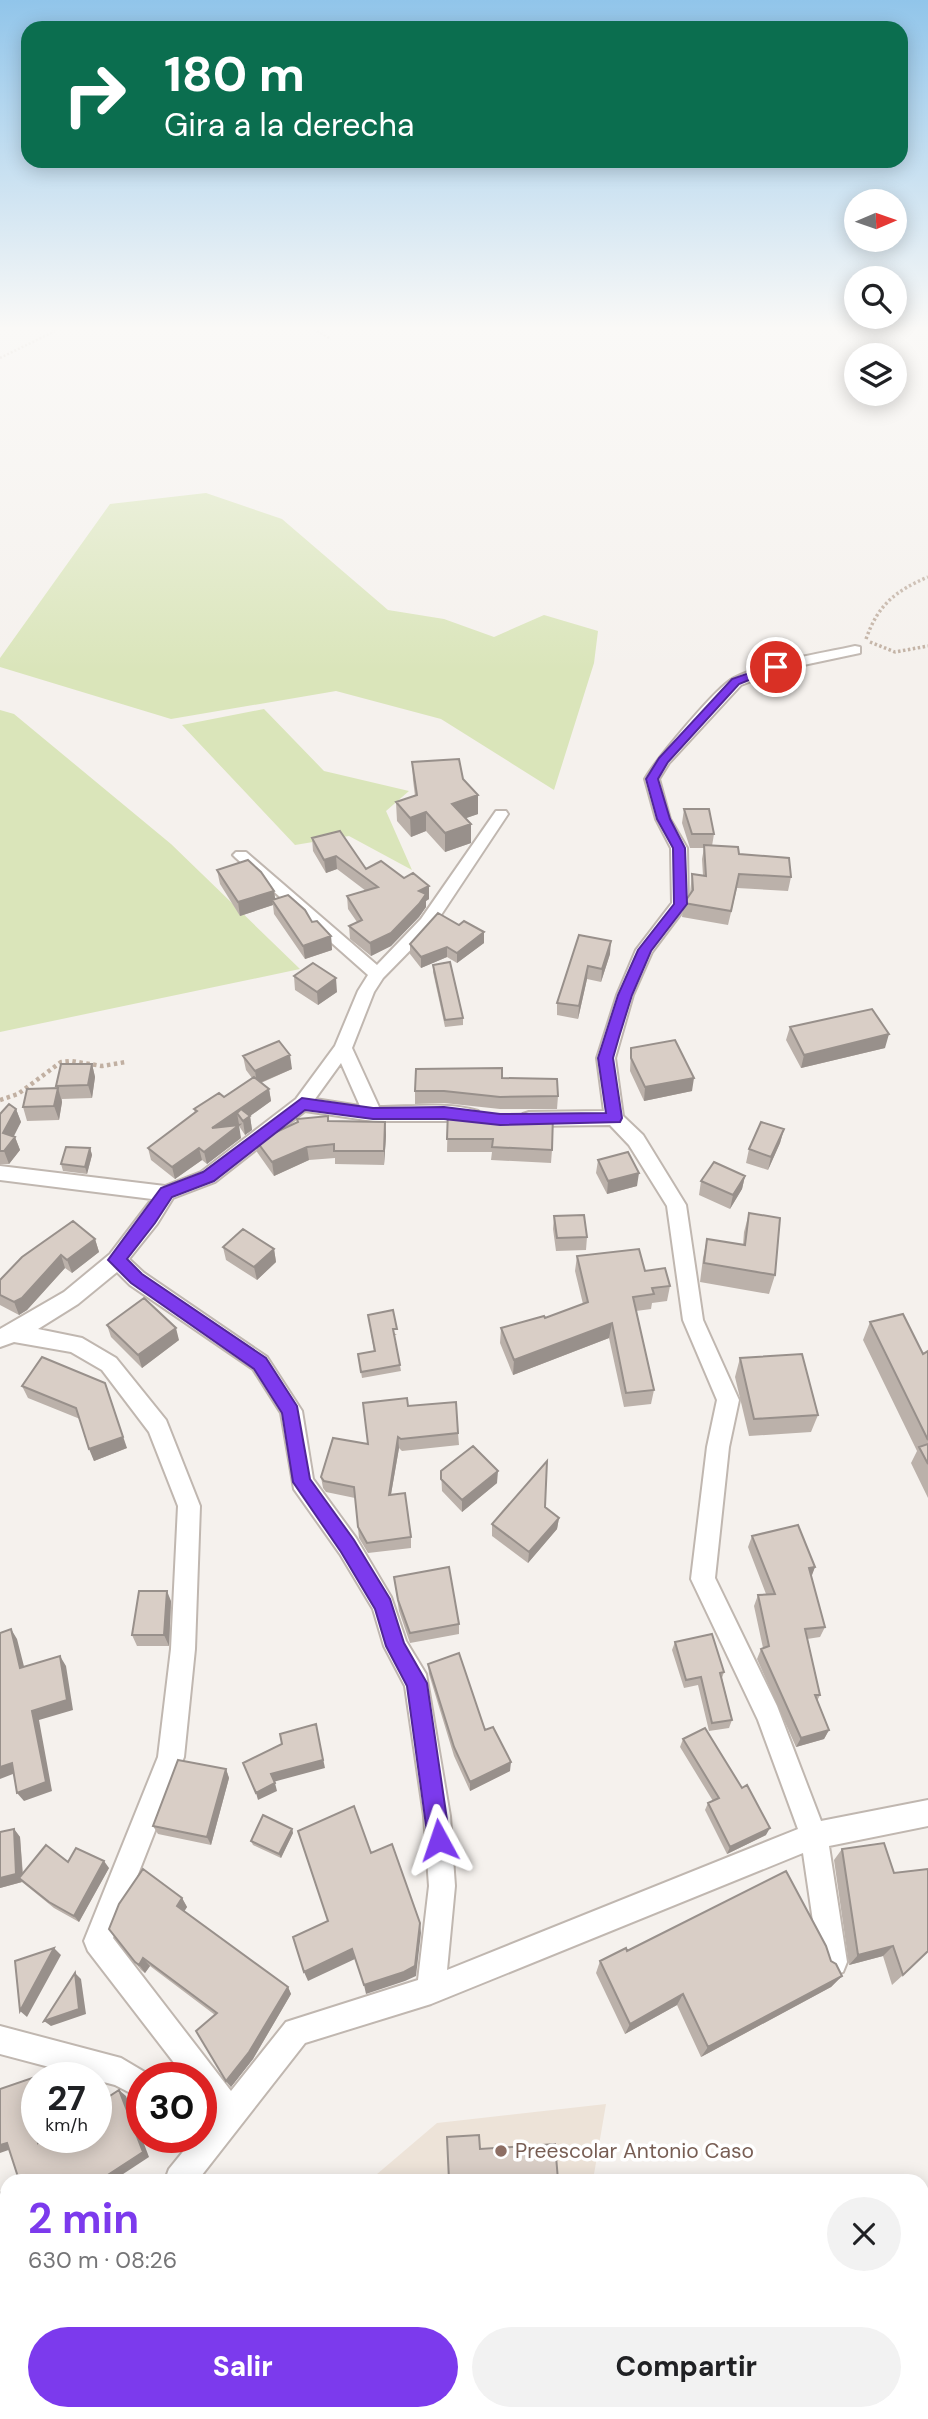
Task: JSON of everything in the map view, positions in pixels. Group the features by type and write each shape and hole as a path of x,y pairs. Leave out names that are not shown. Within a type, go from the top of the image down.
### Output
{"street":[{"path":"833,1962 814,1836 768,1714 703,1579 718,1447 728,1400 693,1320 676,1205 636,1140 614,1118 606,1058 625,995 644,950 680,904 679,848 663,819 652,779 663,761 736,681 776,667 855,650"},
{"path":"0,1173 166,1193 208,1177 302,1104 343,1048 366,991 377,974 427,923 501,814"},
{"path":"241,855 377,974"},
{"path":"343,1048 373,1114"},
{"path":"302,1104 373,1114 444,1113 489,1118"},
{"path":"513,1119 614,1118"},
{"path":"7,1336 71,1298 117,1260 150,1219 166,1193"},
{"path":"117,1260 136,1279 260,1363 290,1411 302,1482 348,1546 383,1605 396,1646 417,1683 438,1816 442,1886 431,1990"},
{"path":"7,1336 75,1344 109,1364 158,1427 189,1506 183,1649 171,1757 98,1941 177,2062"},
{"path":"217,2123 296,2032 431,1990 814,1836 928,1813"},
{"path":"0,2040 126,2076"},
{"path":"184,2174 198,2153"}],"path":[{"path":"928,577 896,590 885,598 870,625 866,641 895,652 928,646"},
{"path":"0,1100 12,1098 26,1090 48,1069 69,1060 94,1066 126,1062"}],"shaded area":[{"name":"Preescolar Antonio Caso","path":"606,2104 594,2174 377,2174 437,2123"}],"green space":[{"path":"206,493 282,519 388,610 444,619 494,637 544,615 598,631 594,663 554,790 441,719 336,691 171,719 0,667 0,658 110,504"},
{"path":"264,709 324,771 409,791 386,811 412,870 349,836 295,845 182,725"},
{"path":"0,710 14,714 171,844 300,969 0,1032"}],"building":[{"path":"459,759 463,779 478,795 452,804 471,824 445,833 426,812 410,818 396,802 417,795 412,762"},
{"path":"684,809 709,809 714,834 692,834"},
{"path":"340,831 366,869 381,861 404,878 413,873 429,886 419,891 426,894 391,933 370,943 349,926 362,920 347,896 378,887 336,856 324,860 312,838"},
{"path":"704,845 738,847 739,854 789,858 791,877 739,874 731,911 684,903 693,890 692,874 706,876"},
{"path":"248,860 261,872 274,891 238,902 217,870"},
{"path":"288,895 305,910 312,922 317,921 331,936 303,946 272,900"},
{"path":"438,913 459,925 464,921 484,932 457,953 447,947 421,957 410,944"},
{"path":"579,935 611,941 602,969 588,966 579,1006 557,1003"},
{"path":"450,962 463,1018 445,1020 433,965"},
{"path":"313,963 336,978 317,992 294,976"},
{"path":"872,1009 889,1034 804,1055 790,1027"},
{"path":"675,1040 694,1078 645,1087 631,1058 631,1048"},
{"path":"279,1041 290,1055 255,1071 243,1056"},
{"path":"61,1064 92,1064 88,1085 56,1086"},
{"path":"502,1068 502,1078 557,1079 558,1096 500,1097 415,1091 416,1069"},
{"path":"254,1077 269,1089 212,1128 239,1125 204,1152 199,1148 172,1167 148,1148 197,1111 194,1109 219,1093 224,1097"},
{"path":"58,1088 54,1106 23,1107 27,1089"},
{"path":"9,1104 16,1109 3,1133 15,1137 4,1151 0,1151 0,1114"},
{"path":"241,1109 250,1116 243,1121 237,1113"},
{"path":"448,1110 500,1115 553,1115 552,1150 492,1147 493,1139 447,1139"},
{"path":"328,1116 328,1121 385,1122 384,1151 334,1151 334,1144 307,1147 272,1162 255,1139 267,1130 272,1134 298,1122 297,1119"},
{"path":"761,1122 784,1129 771,1157 749,1149"},
{"path":"66,1147 90,1148 85,1167 61,1164"},
{"path":"628,1152 639,1173 608,1181 598,1160"},
{"path":"714,1162 745,1176 733,1195 701,1181"},
{"path":"749,1213 780,1218 775,1275 704,1263 707,1239 745,1245"},
{"path":"584,1215 587,1237 557,1238 554,1216"},
{"path":"73,1221 95,1239 67,1260 61,1255 22,1298 14,1302 0,1295 0,1280 22,1257"},
{"path":"243,1229 274,1249 254,1267 223,1247"},
{"path":"639,1249 645,1271 665,1268 670,1286 652,1288 654,1294 633,1297 654,1390 626,1393 612,1323 514,1360 501,1328 544,1316 545,1318 588,1302 577,1256"},
{"path":"144,1298 176,1328 138,1355 107,1325"},
{"path":"393,1310 397,1329 393,1329 400,1365 361,1372 358,1354 375,1351 368,1315"},
{"path":"903,1314 923,1354 928,1351 928,1440 870,1322"},
{"path":"802,1354 818,1415 754,1419 740,1358"},
{"path":"42,1357 105,1383 123,1437 89,1449 76,1408 22,1386"},
{"path":"407,1398 408,1406 456,1402 458,1433 401,1439 398,1437 389,1495 405,1493 411,1537 367,1543 358,1527 354,1487 324,1481 321,1477 333,1438 368,1444 363,1403"},
{"path":"928,1444 928,1464 919,1447"},
{"path":"473,1446 498,1471 462,1500 441,1479 441,1471"},
{"path":"547,1461 545,1507 559,1518 529,1552 492,1524"},
{"path":"798,1525 815,1567 809,1568 825,1627 805,1629 820,1695 815,1695 829,1730 801,1738 761,1649 769,1646 758,1595 775,1594 752,1536"},
{"path":"449,1567 459,1624 410,1633 398,1600 394,1577"},
{"path":"139,1591 167,1591 164,1635 132,1635"},
{"path":"11,1629 20,1668 60,1656 67,1700 32,1711 46,1782 17,1793 12,1763 0,1767 0,1633"},
{"path":"712,1634 724,1672 720,1673 732,1720 712,1723 701,1677 686,1680 675,1642"},
{"path":"459,1653 485,1730 493,1727 511,1762 470,1782 454,1747 428,1664"},
{"path":"316,1724 323,1760 271,1774 275,1783 256,1793 243,1763 282,1744 280,1734"},
{"path":"705,1728 742,1788 747,1785 770,1828 730,1847 708,1803 719,1798 683,1739"},
{"path":"178,1760 226,1769 207,1837 153,1826"},
{"path":"354,1806 371,1853 392,1844 420,1923 415,1966 364,1985 352,1949 304,1972 293,1937 328,1921 298,1831"},
{"path":"263,1815 292,1829 279,1854 251,1841"},
{"path":"14,1829 16,1874 0,1878 0,1832"},
{"path":"884,1843 894,1873 928,1869 928,1951 903,1975 893,1946 858,1955 842,1849"},
{"path":"46,1845 68,1862 76,1848 104,1861 74,1916 49,1902 19,1878"},
{"path":"143,1869 182,1898 177,1906 288,1987 249,2052 226,2081 196,2031 217,2013 143,1958 139,1965 135,1962 109,1929 119,1904"},
{"path":"786,1871 826,1946 831,1961 836,1964 842,1976 708,2047 683,1994 630,2024 600,1961 626,1948 627,1951"},
{"path":"54,1948 20,2011 15,1961"},
{"path":"75,1973 79,2009 44,2021"},
{"path":"21,2082 21,2153 112,2153 112,2095 119,2090 126,2108 126,2153 141,2153 109,2174 17,2174 7,2143 0,2145 0,2089"},
{"path":"479,2135 480,2149 555,2144 558,2174 449,2174 447,2137"}],"place":[{"name":"Preescolar Antonio Caso","path":"501,2151"}],"route":[{"path":"439,1840 438,1816 417,1683 396,1646 383,1605 348,1546 302,1482 290,1411 260,1363 136,1279 117,1260 150,1219 166,1193 208,1177 302,1104 373,1114 444,1113 500,1119 614,1118 606,1058 612,1037 625,995 644,950 680,904 679,848 663,819 652,779 663,761 736,681 776,667"}]}
